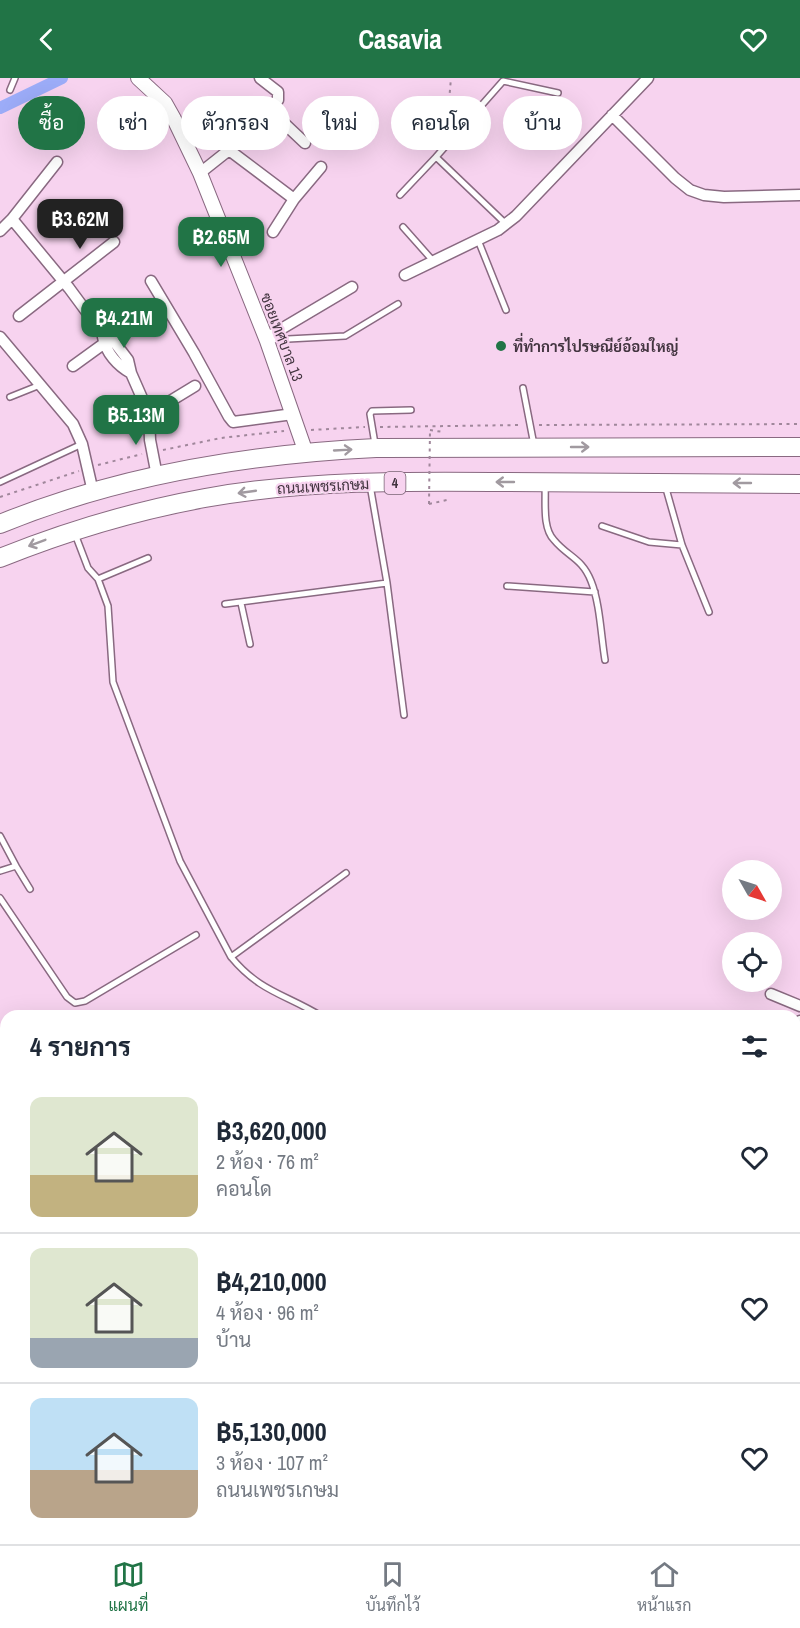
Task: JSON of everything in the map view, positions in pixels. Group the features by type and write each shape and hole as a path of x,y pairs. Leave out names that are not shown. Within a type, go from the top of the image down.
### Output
{"main road":[{"path":"0,524 93,492 157,476 306,453 376,448 800,447"},
{"name":"ถนนเพชรเกษม","path":"0,558 73,530 153,509 205,498 261,490 370,483 800,484"}],"street":[{"name":"ซอยเทศบาล 13","path":"138,78 165,104 200,173 266,339 306,453"},
{"path":"260,78 278,92 278,96"},
{"path":"405,275 478,240 516,216 648,78"},
{"path":"612,115 690,190 704,195 724,197 800,195"},
{"path":"290,129 302,140"},
{"path":"200,173 229,150 294,199"},
{"path":"0,231 57,162"},
{"path":"273,232 294,199 321,167"},
{"path":"12,219 63,281 106,339 128,360 131,373 149,414 148,426 157,476"},
{"path":"19,316 114,242"},
{"path":"151,281 233,422 293,414"},
{"path":"266,339 352,287"},
{"path":"73,366 106,339 153,308"},
{"path":"0,337 72,424 82,444 93,492"},
{"path":"149,414 195,386"},
{"path":"771,994 800,1006"}],"lane":[{"path":"10,90 15,78"},
{"path":"400,195 503,81 558,93"},
{"path":"437,155 506,224"},
{"path":"403,227 434,262"},
{"path":"478,240 506,310"},
{"path":"266,339 345,336 398,304"},
{"path":"10,397 40,385"},
{"path":"523,388 535,447"},
{"path":"376,448 370,414 372,411 411,410"},
{"path":"0,482 82,444"},
{"path":"545,482 548,531 552,539 581,563 592,582 605,660"},
{"path":"370,483 387,583 404,715"},
{"path":"665,483 682,545 709,612"},
{"path":"602,526 649,542 682,545"},
{"path":"73,530 88,568 98,579 108,606 113,682 180,861 231,957 250,978 260,985 309,1010"},
{"path":"98,579 148,558"},
{"path":"225,604 387,583"},
{"path":"507,586 595,592"},
{"path":"241,603 250,644"},
{"path":"0,836 30,889"},
{"path":"0,871 16,866"},
{"path":"231,957 346,873"},
{"path":"0,898 67,997 75,1003 85,1000 196,934"}],"path":[{"path":"437,155 448,113 451,78"},
{"path":"311,430 530,425 800,424"},
{"path":"443,432 430,430 429,504 447,500"},
{"path":"0,497 119,459 221,438 285,431"}],"waterway":[{"path":"0,108 62,78"}],"place":[{"name":"ที่ทำการไปรษณีย์อ้อมใหญ่","path":"501,346"}]}
